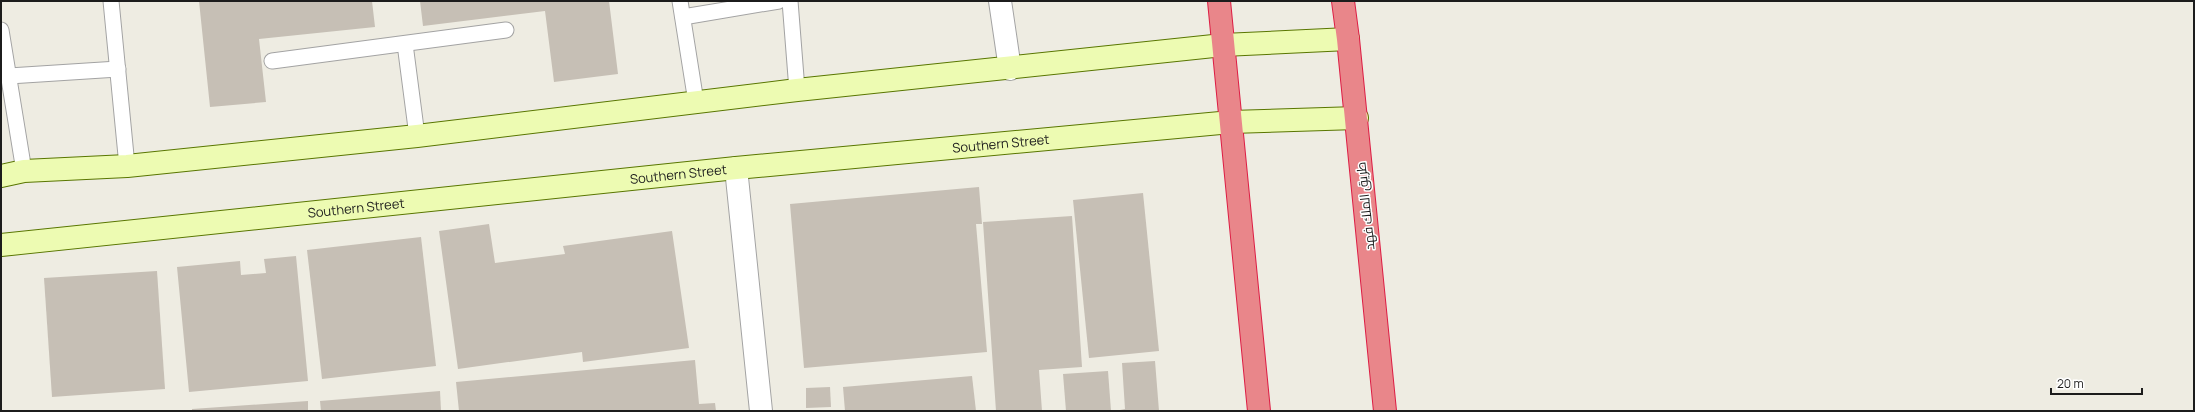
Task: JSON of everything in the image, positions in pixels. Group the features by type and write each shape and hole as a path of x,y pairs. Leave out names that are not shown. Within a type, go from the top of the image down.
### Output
{"highway":[{"path":"1219,1 1259,411"},
{"name":"طريق الملك فهد","path":"1343,1 1357,118 1385,411"}],"main road":[{"path":"1,176 24,171 127,166 417,136 798,90 1010,69 1223,45 1348,38"},
{"name":"Southern Street","path":"1,246 736,168 1230,122 1357,118"}],"street":[{"path":"1000,1 1010,69"},
{"path":"736,168 761,411"}],"lane":[{"path":"111,1 127,166"},
{"path":"680,1 696,102"},
{"path":"683,17 779,1"},
{"path":"790,1 798,90"},
{"path":"1,30 24,171"},
{"path":"272,61 506,30"},
{"path":"405,44 417,136"},
{"path":"9,76 118,69"}],"building":[{"path":"199,1 372,1 375,27 259,39 266,102 210,107"},
{"path":"420,1 609,1 618,74 554,82 545,11 423,26"},
{"path":"979,187 982,224 976,224 987,352 804,368 790,204"},
{"path":"1143,193 1159,351 1089,358 1073,200"},
{"path":"1072,216 1082,367 1039,370 1042,411 996,411 983,222"},
{"path":"489,224 495,263 565,254 563,246 672,231 689,348 583,362 582,352 458,369 439,231"},
{"path":"421,237 436,366 322,379 307,250"},
{"path":"296,256 308,381 189,392 177,267 240,261 241,275 266,273 264,259"},
{"path":"157,271 165,389 52,397 44,278"},
{"path":"695,360 699,404 715,403 716,411 459,411 456,382"},
{"path":"1155,361 1159,411 1115,411 1125,409 1122,363"},
{"path":"1108,371 1111,411 1066,411 1063,374"},
{"path":"972,376 976,411 845,411 843,387"},
{"path":"830,387 831,407 806,408 806,388"},
{"path":"440,391 441,411 321,411 320,401"},
{"path":"308,401 308,411 192,411 192,409"}]}
